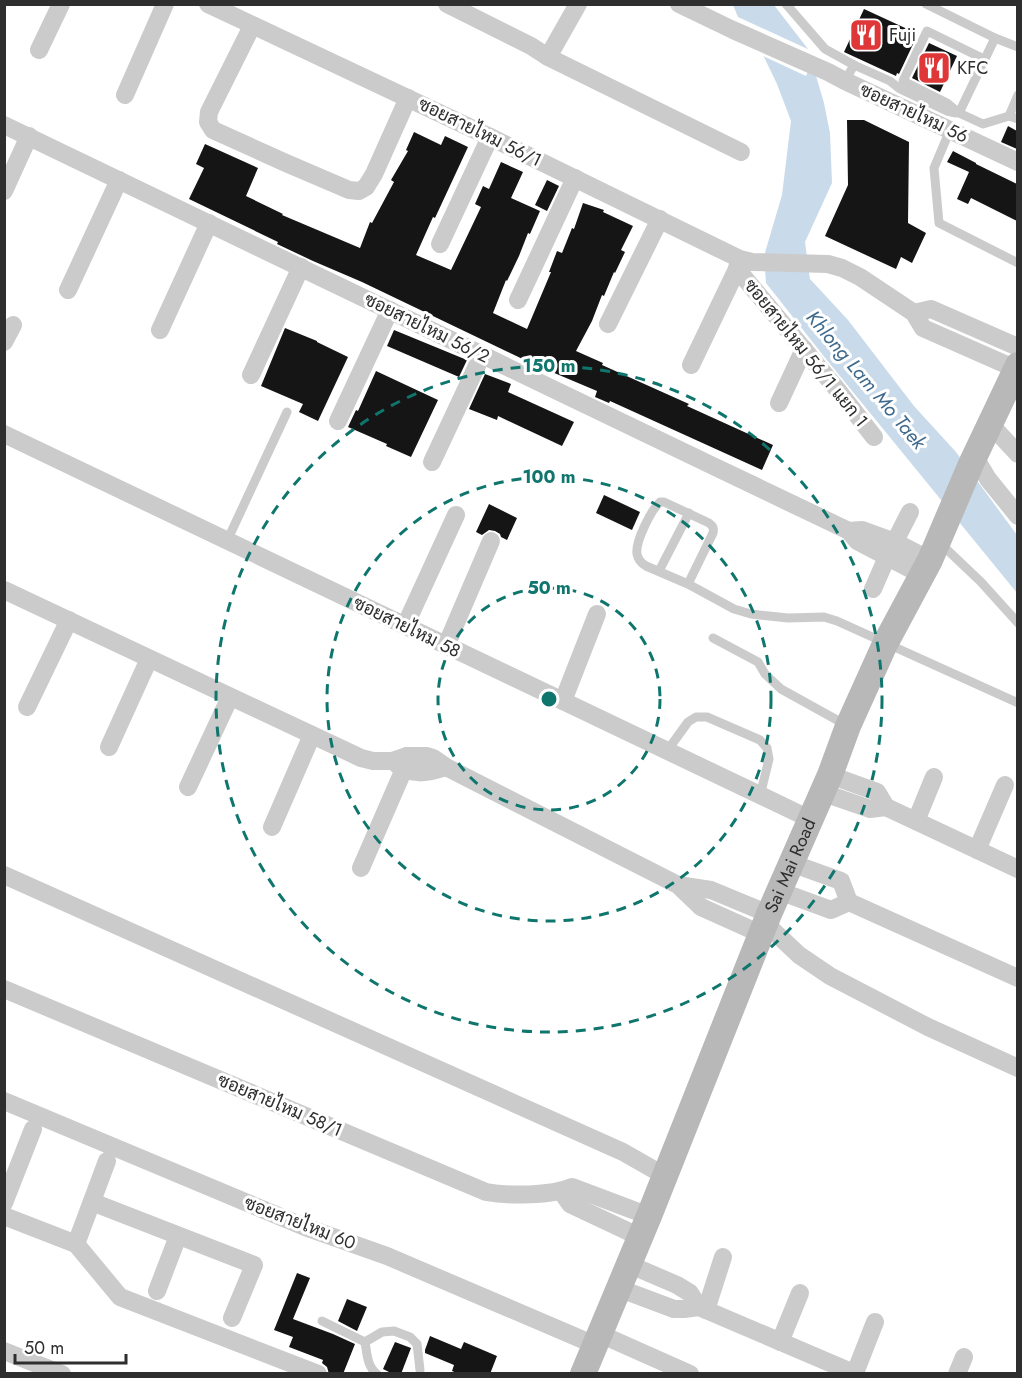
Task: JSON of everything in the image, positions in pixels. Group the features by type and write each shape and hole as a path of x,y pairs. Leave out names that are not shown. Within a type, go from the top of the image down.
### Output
{"main road":[{"name":"Sai Mai Road","path":"583,1374 665,1176 768,915 826,783 848,726 885,644 934,549 990,424 1011,397 1017,360"}],"street":[{"path":"39,50 61,4"},
{"path":"125,95 165,4"},
{"name":"ซอยสายไหม 56/1","path":"208,4 660,219 743,263"},
{"path":"447,4 741,153"},
{"path":"548,57 578,4"},
{"name":"ซอยสายไหม 56","path":"680,4 811,64 849,73 950,130 1017,162"},
{"path":"252,26 209,112 208,122 213,130 349,190 359,191 366,187 374,174 408,98"},
{"name":"ซอยสายไหม 56/2","path":"4,124 849,531 862,530 891,550 934,549"},
{"path":"4,191 29,136"},
{"path":"440,244 490,137"},
{"path":"518,300 575,178"},
{"path":"68,290 119,180"},
{"path":"608,324 660,219"},
{"path":"160,330 209,223"},
{"path":"743,263 828,264 842,268 860,277 914,313 923,328 1017,360"},
{"name":"ซอยสายไหม 56/1 แยก 1","path":"743,263 769,306 874,437"},
{"name":"ซอยสายไหม 56/1 แยก 1","path":"691,364 743,263"},
{"path":"251,375 301,267"},
{"path":"338,421 390,310"},
{"path":"4,342 13,325"},
{"path":"779,403 804,349"},
{"path":"432,462 482,355"},
{"path":"990,424 1017,454"},
{"name":"ซอยสายไหม 58","path":"4,435 810,819"},
{"path":"973,460 1017,516"},
{"path":"873,589 910,512"},
{"path":"405,626 456,515"},
{"path":"446,646 491,541"},
{"path":"4,590 367,760 401,762 427,756 434,758 446,767 678,885 711,890 768,915 831,910 849,902"},
{"path":"563,701 597,614"},
{"path":"27,707 69,620"},
{"path":"109,747 149,659"},
{"path":"188,787 230,697"},
{"path":"272,827 312,735"},
{"path":"361,867 401,762"},
{"path":"916,821 934,777"},
{"path":"826,783 876,792 886,807 1017,870"},
{"path":"977,850 1005,785"},
{"path":"791,863 842,881 849,902 1017,978"},
{"path":"4,875 623,1152 665,1176"},
{"path":"768,915 799,955 830,976 928,1027 1017,1068"},
{"name":"ซอยสายไหม 58/1","path":"4,989 479,1189 498,1194 561,1191 572,1187 644,1226"},
{"name":"ซอยสายไหม 60","path":"4,1101 305,1227 387,1256 690,1374"},
{"path":"4,1203 33,1129"},
{"path":"75,1244 107,1161"},
{"path":"92,1202 254,1265 232,1318"},
{"path":"4,1216 75,1244 120,1297 318,1374"},
{"path":"157,1291 178,1236"},
{"path":"702,1309 723,1257"},
{"path":"628,1264 677,1285 690,1293 702,1309"},
{"path":"618,1288 674,1309 702,1309 856,1373 875,1322"},
{"path":"780,1342 801,1293"},
{"path":"4,1351 62,1374"}],"lane":[{"path":"786,4 849,73 890,81 900,89 947,111 959,113"},
{"path":"926,4 1017,47"},
{"path":"984,59 927,31 903,81 982,124 1013,117 1017,95"},
{"path":"959,113 994,38"},
{"path":"950,130 934,168 939,223 1017,263"},
{"path":"227,541 287,412"},
{"path":"688,584 714,529 712,525 664,502 654,509 637,544 637,555 640,562 646,566 688,584 734,609 751,614 788,618 824,616 1017,703"},
{"path":"659,571 689,513"},
{"path":"934,549 981,582 1017,623"},
{"path":"713,638 758,662 765,674 781,690 848,726"},
{"path":"668,751 688,722 696,717 708,717 760,740 767,748 769,759 759,796"},
{"path":"322,1321 365,1342"},
{"path":"365,1342 382,1332 394,1331 410,1337 417,1344 420,1372"},
{"path":"365,1342 370,1364 377,1374"}],"water":[{"name":"Khlong Lam Mo Taek","path":"733,5 774,5 808,49 824,103 830,133 832,183 805,242 810,279 848,320 914,406 956,452 1017,535 1017,593 766,283 764,256 782,195 791,121 764,57 738,17"}],"pier":[{"path":"738,17 812,51 814,58 806,76 759,54 737,21"}],"building":[{"path":"864,9 916,33 914,36 916,38 896,76 844,52"},
{"name":"KFC","path":"929,43 957,56 940,92 912,78"},
{"path":"847,120 864,120 909,142 908,223 926,233 912,263 901,257 896,269 825,236 848,185"},
{"path":"1008,126 1017,131 1017,149 1001,142"},
{"path":"414,132 441,145 445,136 468,147 416,255 451,270 481,207 475,204 483,186 489,189 501,162 523,172 511,198 540,211 506,280 493,313 527,329 551,272 549,272 557,251 562,253 583,203 604,210 603,212 633,226 621,250 625,252 576,351 689,404 687,406 773,445 762,470 610,401 609,403 595,397 597,391 533,364 313,261 189,199 204,168 196,164 205,144 258,168 246,196 282,215 360,248 370,222 372,223 394,182 391,180 408,151 406,150"},
{"path":"953,151 1017,184 1017,221 971,198 968,204 957,199 969,172 947,162"},
{"path":"547,180 559,186 547,211 535,205"},
{"path":"285,328 348,357 318,421 299,412 303,404 261,386"},
{"path":"394,330 467,360 459,377 387,346"},
{"path":"376,371 438,400 411,457 348,427"},
{"path":"485,374 511,384 508,392 574,422 562,446 498,416 497,420 469,409"},
{"path":"604,495 640,512 632,530 596,513"},
{"path":"489,504 517,518 507,540 495,531 489,530 482,535 476,532"},
{"path":"297,1273 310,1278 293,1319 355,1344 343,1374 329,1374 327,1367 322,1363 323,1360 289,1347 293,1337 274,1330"},
{"path":"347,1299 367,1307 357,1331 338,1321"},
{"path":"430,1336 461,1349 464,1342 497,1356 490,1374 459,1374 452,1371 454,1365 425,1353"},
{"path":"395,1342 411,1348 401,1374 393,1374 383,1369"}],"place":[{"name":"Fuji","path":"866,35"},
{"name":"KFC","path":"934,68"}]}
